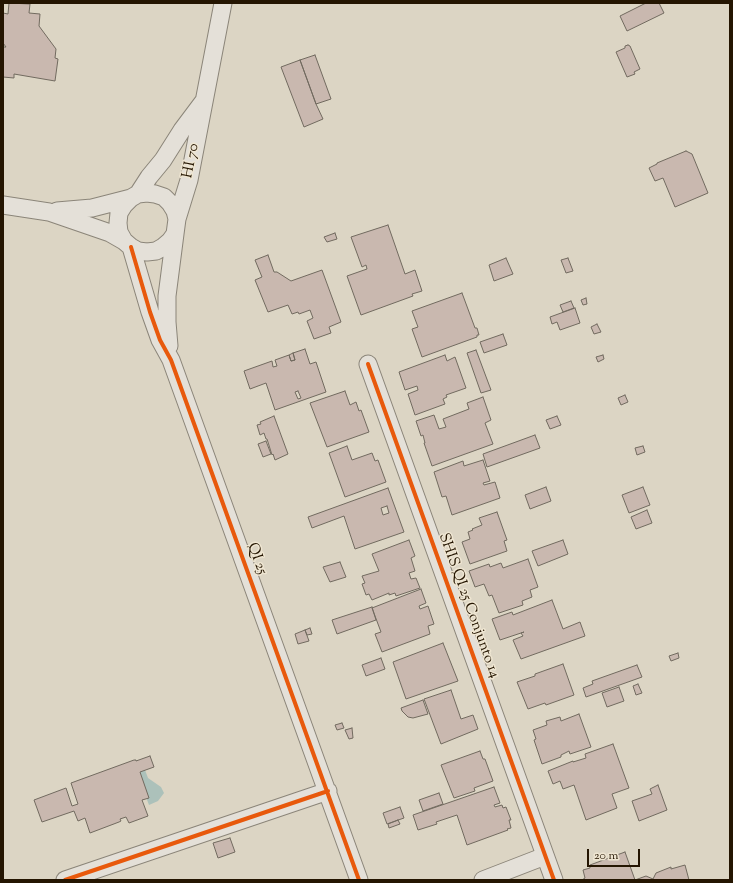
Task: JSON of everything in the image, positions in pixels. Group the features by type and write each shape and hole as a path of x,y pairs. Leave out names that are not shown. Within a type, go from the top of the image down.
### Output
{"street":[{"name":"HI 70","path":"176,226 188,180 222,3"},
{"name":"HI 70","path":"135,196 163,160 182,130 203,102"},
{"path":"3,205 49,212 110,233 143,252 156,251 164,247 170,241 176,226 175,211 170,203 164,197 147,193 92,208 49,212"},
{"path":"127,244 119,232 118,223 120,213 124,205 135,196"},
{"name":"QI 25","path":"171,360 166,296 176,226"},
{"name":"QI 25","path":"127,244 160,340 171,360 360,880"},
{"name":"SHIS QI 25 Conjunto 14","path":"368,364 554,880"},
{"path":"65,880 328,791"},
{"path":"483,880 545,856"}],"water":[{"path":"142,762 148,778 161,787 164,793 158,801 149,805 134,765"}],"building":[{"path":"9,3 30,4 29,13 40,14 39,26 56,49 55,58 58,59 55,81 14,74 14,78 3,77 3,47 6,47 3,43 3,13 8,14"},
{"path":"646,3 659,3 664,13 627,31 620,16"},
{"path":"628,45 630,46 640,69 634,72 635,74 627,77 616,52"},
{"path":"315,55 331,99 316,104 300,60"},
{"path":"300,60 323,119 304,127 281,67"},
{"path":"686,151 692,154 708,193 675,207 663,178 655,181 649,168 657,163"},
{"path":"388,225 405,274 415,270 422,291 412,294 413,296 361,315 347,276 367,269 366,265 362,267 351,237"},
{"path":"335,233 337,239 327,242 324,237"},
{"path":"268,255 274,272 277,272 291,281 322,270 341,322 329,327 331,333 314,339 307,321 313,318 310,310 299,314 298,312 292,314 288,305 268,312 255,280 262,277 255,260"},
{"path":"506,258 513,274 494,281 489,265"},
{"path":"568,258 573,271 566,273 561,260"},
{"path":"462,293 479,335 422,357 412,329 418,327 412,311"},
{"path":"586,298 587,304 583,305 581,300"},
{"path":"571,301 574,308 563,312 560,305"},
{"path":"575,308 580,323 560,330 557,322 552,324 550,317"},
{"path":"597,324 601,332 594,334 591,327"},
{"path":"503,334 507,345 484,353 480,342"},
{"path":"305,349 310,364 316,362 326,392 275,410 266,383 250,389 244,371 272,361 273,367 277,366 275,360 289,355 291,361 295,360 293,353","holes":["298,391 301,398 298,399 295,392"]},
{"path":"476,350 491,390 481,393 467,353"},
{"path":"293,353 295,360 291,361 289,355"},
{"path":"445,355 447,361 455,357 466,388 446,395 447,397 443,399 445,404 415,415 408,394 418,390 417,386 405,390 399,372"},
{"path":"603,355 604,359 598,362 596,357"},
{"path":"345,391 350,405 356,402 359,411 361,410 369,432 327,447 310,403"},
{"path":"625,395 628,402 621,405 618,398"},
{"path":"483,397 491,420 485,423 493,444 432,466 424,443 423,435 421,436 416,421 434,415 439,429 446,427 443,419 469,409 467,403"},
{"path":"274,416 288,454 275,460 264,433 260,435 257,425 261,424 260,422"},
{"path":"557,416 561,425 550,429 546,420"},
{"path":"535,435 540,448 487,467 483,454"},
{"path":"266,441 271,454 263,457 258,444"},
{"path":"347,446 352,460 372,453 375,461 378,460 386,482 345,497 329,453"},
{"path":"643,446 645,452 637,455 635,448"},
{"path":"483,460 490,481 483,483 484,485 495,482 500,498 452,515 446,496 442,497 434,472 463,461 464,466"},
{"path":"546,487 551,501 530,509 525,495"},
{"path":"643,487 650,505 629,513 622,495"},
{"path":"388,488 404,532 355,549 344,516 312,528 308,517","holes":["387,506 389,513 383,515 381,508"]},
{"path":"647,510 652,523 636,529 631,517"},
{"path":"497,512 507,540 504,541 507,551 470,564 462,542 470,539 468,532 482,525 479,518"},
{"path":"409,540 415,556 411,558 415,571 409,573 411,579 416,578 420,588 396,596 395,593 389,595 389,593 372,600 369,594 366,595 362,584 365,583 362,576 379,571 372,554"},
{"path":"563,540 568,554 538,566 532,551"},
{"path":"528,559 538,587 530,590 532,597 522,601 523,605 499,613 492,595 489,596 484,584 475,587 469,571 489,564 490,567 501,563 503,568"},
{"path":"340,562 346,577 330,582 323,567"},
{"path":"421,589 426,603 419,606 420,609 428,606 434,624 428,626 430,634 382,652 375,634 381,632 372,608"},
{"path":"552,600 563,629 580,622 585,636 521,659 513,640 523,636 521,633 500,640 492,619 512,612 513,615"},
{"path":"372,607 376,620 337,634 332,620"},
{"path":"310,628 312,634 307,635 305,630"},
{"path":"305,630 309,641 298,644 295,634"},
{"path":"443,643 458,681 406,699 393,662"},
{"path":"678,653 679,658 671,661 669,656"},
{"path":"381,658 385,669 366,676 362,665"},
{"path":"563,664 574,695 546,705 545,703 528,709 517,682"},
{"path":"637,665 642,677 586,697 583,688 593,684 592,681"},
{"path":"638,684 642,693 636,695 633,686"},
{"path":"619,687 624,701 607,707 602,693"},
{"path":"451,690 461,719 473,715 478,729 441,744 424,699"},
{"path":"423,700 428,714 413,718 408,717 402,711 401,708"},
{"path":"579,714 591,747 570,754 569,751 561,755 561,757 542,764 534,740 536,739 533,730 547,725 546,721 560,717 561,721"},
{"path":"342,723 344,728 337,730 335,725"},
{"path":"352,728 353,738 349,739 345,730"},
{"path":"613,744 629,788 612,794 617,808 586,820 574,785 563,789 560,781 553,784 548,771 573,761 586,758 585,754"},
{"path":"480,751 483,759 485,759 493,781 474,788 475,791 454,798 441,765"},
{"path":"150,756 154,767 140,772 149,798 142,800 148,816 129,823 126,817 120,819 121,821 119,822 90,833 85,818 78,821 74,811 42,822 34,800 66,788 72,806 78,804 71,783 134,760 136,761"},
{"path":"658,785 667,810 639,821 632,801 652,794 650,789"},
{"path":"494,787 500,803 494,805 495,807 502,805 503,808 506,807 511,820 509,820 511,828 507,829 508,830 467,845 457,815 436,822 437,824 418,830 413,815"},
{"path":"439,793 443,804 423,811 419,800"},
{"path":"400,807 404,818 387,824 383,813"},
{"path":"398,820 400,824 389,828 388,824"},
{"path":"230,838 235,852 218,858 213,843"},
{"path":"625,852 635,880 582,880 585,878 583,870 590,868 590,865"},
{"path":"685,865 689,880 635,880 646,876 653,879 656,873 671,867 671,869"}],"cycle path":[{"path":"131,247 150,312 160,340 171,360 359,880"},
{"path":"368,364 554,880"},
{"path":"65,880 328,791"}]}
